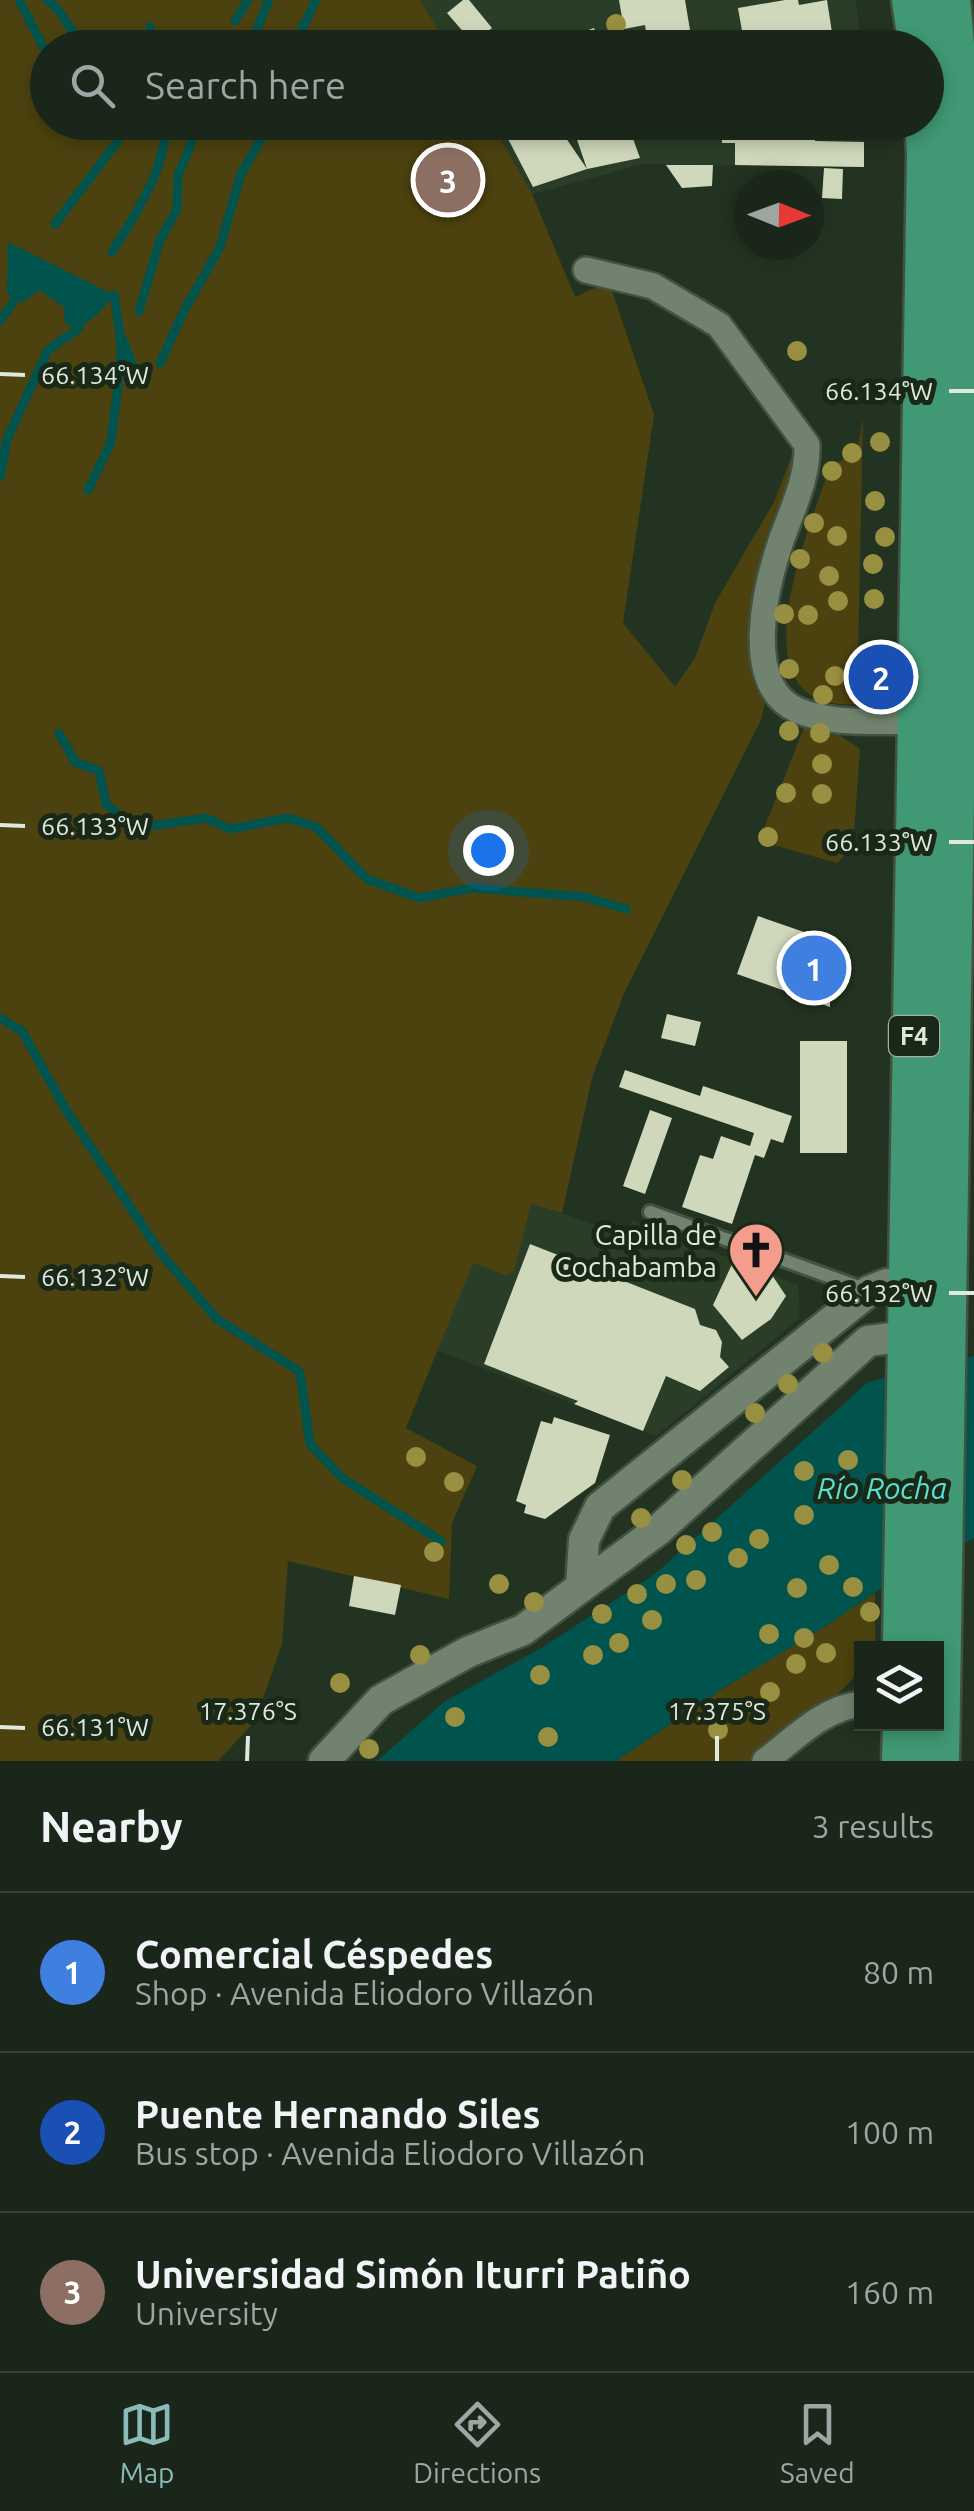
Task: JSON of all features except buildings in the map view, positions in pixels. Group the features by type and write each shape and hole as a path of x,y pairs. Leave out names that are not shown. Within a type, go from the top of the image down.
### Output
{"highway":[{"path":"912,0 916,30"},
{"name":"F4","path":"904,1641 920,1340 962,1126 964,154 950,0"},
{"name":"F4","path":"926,140 909,1284 920,1340 944,1567 939,1761"},
{"path":"902,1731 902,1761"}],"street":[{"path":"586,270 654,286 719,325 807,445 808,464 771,570 762,636 764,666 772,686 793,708 817,716 919,722"},
{"path":"581,1587 584,1540 600,1507 869,1290 887,1284 909,1284"},
{"path":"324,1761 381,1700 468,1652 523,1630 657,1531 868,1341 920,1340"},
{"path":"766,1761 828,1714 854,1705"}],"lane":[{"path":"650,1212 869,1290"}],"shaded area":[{"path":"0,0 420,0 438,30 30,30 30,140 501,140 532,194 575,297 609,282 654,415 623,623 675,687 695,658 715,603 774,502 794,450 757,672 765,703 761,720 624,993 592,1078 562,1213 531,1204 514,1271 507,1275 473,1263 406,1428 477,1466 452,1523 449,1599 288,1561 282,1644 255,1721 218,1761 0,1761"},
{"path":"386,0 856,0 859,30 374,30"},
{"path":"384,140 864,140 864,167 644,164 532,194"},
{"path":"863,417 857,704 818,699 796,680 787,649 788,612 808,531 830,466 857,453"},
{"path":"827,727 860,749 853,847 837,863 759,841 804,728"},
{"path":"531,1203 625,1235 632,1220 798,1285 800,1318 656,1436 437,1350 473,1262"},
{"path":"875,1593 875,1641 854,1641 854,1677 749,1761 616,1761"}],"water":[{"path":"8,242 114,295 79,328 65,324 64,307 39,290 24,302 14,301 7,293"},
{"name":"Río Rocha","path":"974,1356 974,1538 880,1589 616,1761 377,1761 444,1702 543,1647 655,1574 868,1382"}],"waterway":[{"path":"19,0 35,30"},
{"path":"47,0 72,30"},
{"path":"235,21 248,0"},
{"path":"256,30 269,0"},
{"path":"302,30 316,0"},
{"path":"55,224 118,140"},
{"path":"112,252 150,185 165,140"},
{"path":"139,311 160,240 177,209 178,175 191,140"},
{"path":"160,363 220,247 241,174 261,140"},
{"path":"114,295 120,334 134,368"},
{"path":"0,321 14,301"},
{"path":"0,477 7,439 48,350 79,328"},
{"path":"88,490 111,442 121,361 120,334"},
{"path":"59,733 75,762 99,771 106,804 136,828 206,818 230,829 288,818 316,827 367,879 419,898 472,888 585,897 626,909"},
{"path":"0,1018 22,1031 66,1110 162,1255 217,1319 300,1372 310,1444 342,1478 441,1541"}],"place":[{"name":"Universidad Simón Iturri Patiño","path":"448,180"},
{"name":"Puente Hernando Siles","path":"881,677"},
{"name":"Comercial Céspedes","path":"814,968"},
{"name":"Capilla de Cochabamba","path":"756,1299"}]}
